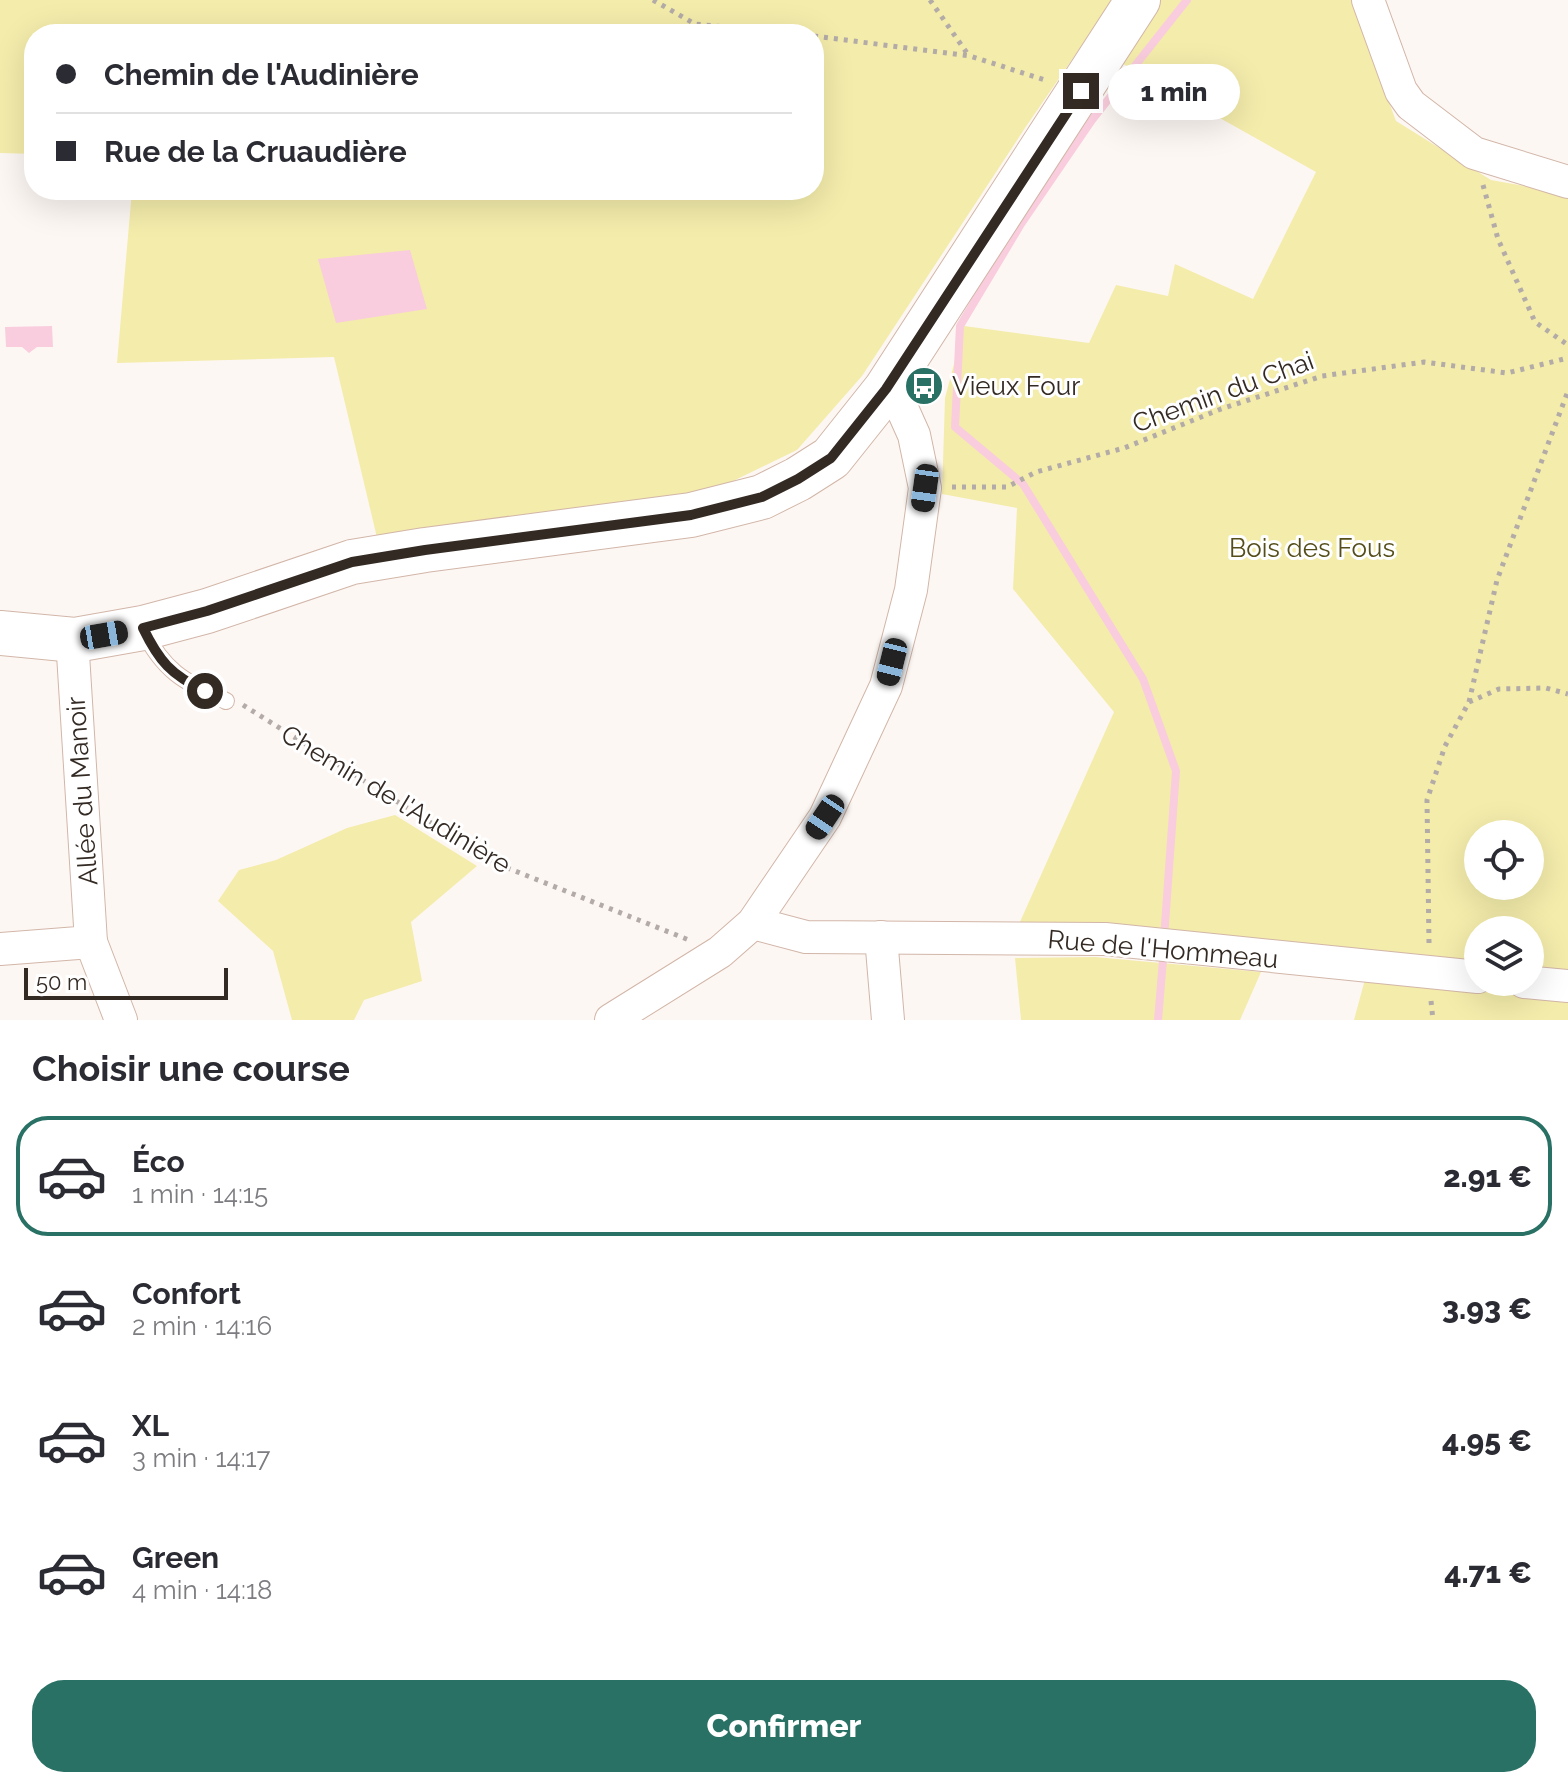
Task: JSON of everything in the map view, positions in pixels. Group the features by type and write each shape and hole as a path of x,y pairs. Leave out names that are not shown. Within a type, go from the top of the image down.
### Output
{"main road":[{"path":"0,633 75,640 143,628 207,611 352,562 691,515 762,497 798,479 831,458 886,389 1138,0"}],"street":[{"path":"1368,0 1401,91 1411,105 1474,153 1568,182"},
{"path":"611,1020 720,952 753,923 825,817 886,686 911,590 925,488 914,435 901,406 886,389"},
{"name":"Allée du Manoir","path":"75,640 91,942 121,1020"},
{"name":"Rue de l'Hommeau","path":"753,923 806,937 1105,939 1464,976"},
{"path":"881,937 888,1020"},
{"path":"0,949 91,942"},
{"path":"1544,984 1568,986"}],"lane":[{"path":"143,628 157,657 184,681 226,701"}],"path":[{"path":"653,0 695,24"},
{"path":"930,0 970,56"},
{"path":"824,37 970,56 1081,91"},
{"path":"1474,153 1498,239 1535,322 1568,345"},
{"name":"Chemin du Chai","path":"925,488 1007,487 1036,472 1124,448 1221,409 1322,376 1424,362 1507,373 1568,358"},
{"path":"1429,973 1427,800 1445,746 1469,702 1497,580 1568,391"},
{"path":"1469,702 1499,689 1546,688 1568,694"},
{"name":"Chemin de l'Audinière","path":"226,701 243,705 495,863 720,952"}],"green space":[{"name":"Bois des Fous","path":"0,0 1351,0 1396,121 1491,180 1568,194 1568,1020 1354,1020 1364,983 1367,952 1019,924 1114,712 1013,589 1017,508 942,494 945,398 964,326 1089,343 1116,285 1168,296 1175,264 1253,299 1316,172 1084,42 862,376 797,450 696,499 379,546 334,357 117,363 131,200 824,200 824,24 24,24 24,154 0,153"},
{"path":"395,815 477,866 411,922 422,981 364,1000 354,1020 292,1020 273,951 218,901 239,870 276,860 347,828"},
{"path":"1095,957 1261,972 1240,1020 1021,1020 1015,958"}],"shaded area":[{"path":"410,250 427,309 336,323 318,259"},
{"path":"52,326 53,347 37,347 29,353 22,347 6,347 5,327"}],"waterway":[{"path":"1164,938 1176,771 1143,679 1023,484 955,427 960,326 1021,224 1092,120 1187,0"},
{"path":"1158,1020 1163,960"}],"place":[{"name":"Vieux Four","path":"924,386"}],"route":[{"path":"205,691 184,681 157,657 143,628 207,611 352,562 691,515 762,497 831,458 886,389 1081,91"}]}
